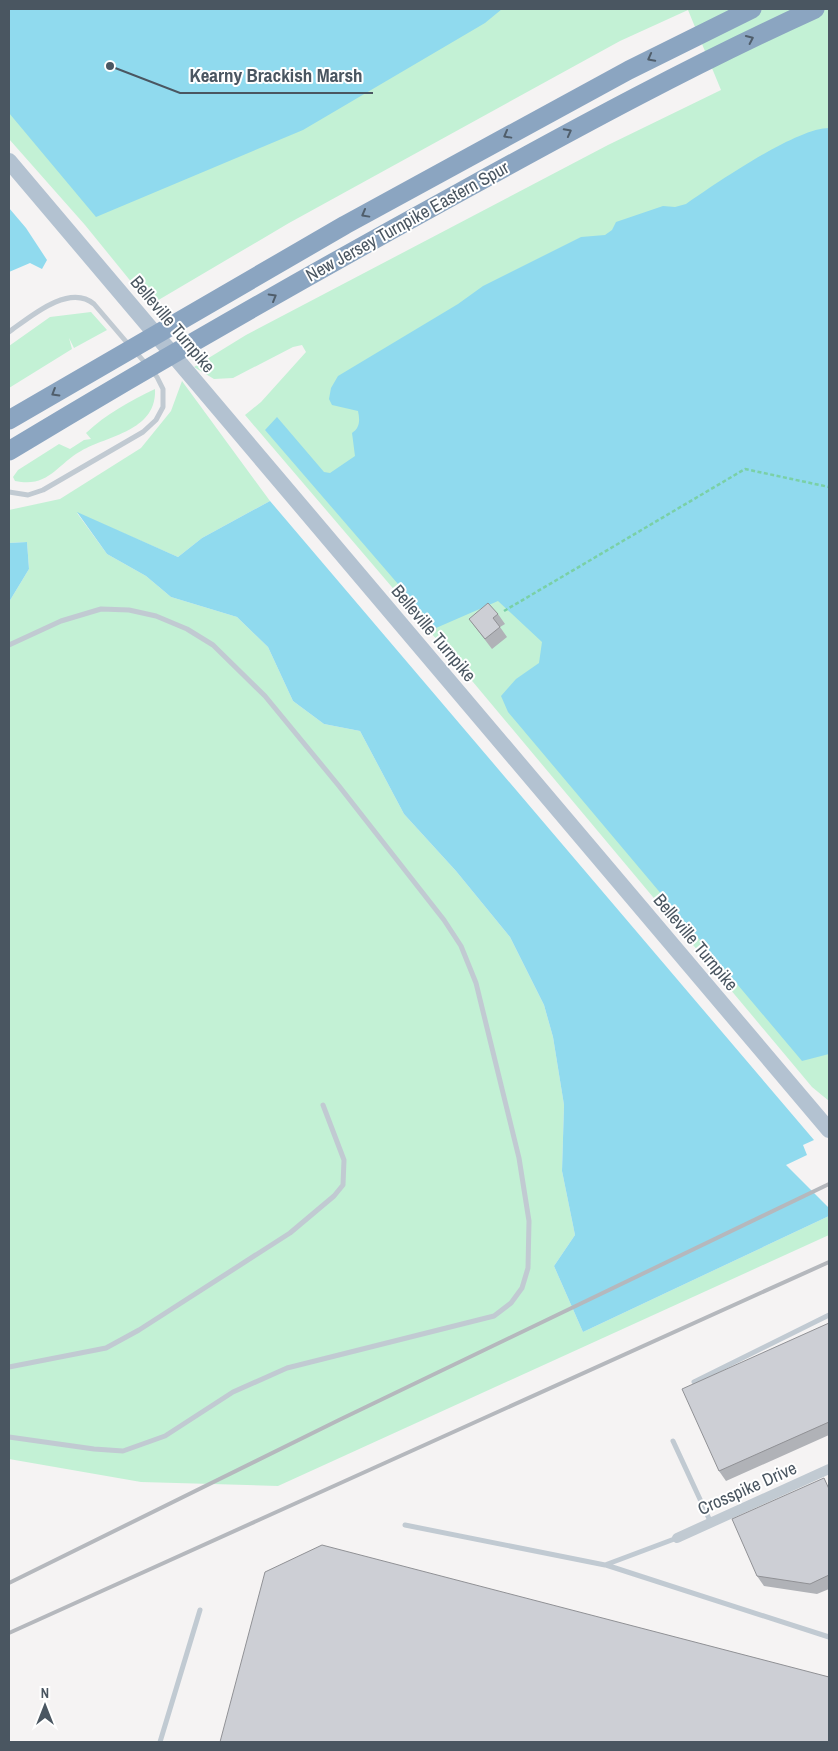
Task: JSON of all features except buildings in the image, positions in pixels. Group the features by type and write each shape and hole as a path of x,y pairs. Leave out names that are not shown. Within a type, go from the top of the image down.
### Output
{"highway":[{"name":"New Jersey Turnpike Eastern Spur","path":"9,420 213,300 515,131 694,36 752,9"},
{"name":"New Jersey Turnpike Eastern Spur","path":"9,451 230,321 525,156 706,60 815,9"}],"main road":[{"name":"Belleville Turnpike","path":"9,161 827,1124"}],"street":[{"name":"Crosspike Drive","path":"677,1538 829,1469"}],"lane":[{"path":"9,332 62,300 73,296 87,299 94,304 157,377 164,395 160,413 143,432 43,490 28,496 9,492"},
{"path":"9,645 61,621 101,609 129,610 156,616 187,629 213,645 265,696 344,793 461,946 476,983 519,1158 529,1221 530,1247 528,1268 522,1288 511,1303 494,1316 287,1368 233,1392 166,1436 145,1444 124,1451 9,1437"},
{"path":"9,1367 106,1348 139,1330 290,1233 334,1196 343,1185 344,1160 323,1105"},
{"path":"694,1382 829,1315"},
{"path":"672,1441 711,1522"},
{"path":"405,1524 605,1565 829,1637"},
{"path":"605,1565 677,1538"},
{"path":"160,1742 200,1610"}],"path":[{"path":"504,611 745,469 829,487"}],"green space":[{"path":"9,9 829,9 829,1101 812,1087 473,682 245,415 261,402 306,352 302,345 293,347 233,378 214,379 194,367 246,335 608,145 721,90 688,10 620,41 289,223 150,305 85,225 9,139"},
{"path":"91,312 107,330 74,348 69,338 72,349 9,388 9,346 50,317"},
{"path":"182,381 270,501 202,538 178,557 77,513 107,554 146,576 171,597 237,617 268,647 293,701 324,724 360,731 404,814 456,871 510,937 544,1005 553,1037 564,1105 562,1171 575,1235 554,1266 583,1332 829,1216 829,1235 278,1486 141,1482 9,1459 9,602 29,569 27,542 9,543 9,510 60,499 141,448 171,411"},
{"path":"155,389 154,403 140,423 129,430 81,451 44,478 27,482 15,481 13,477 18,470 59,444 70,449 84,440 91,439 86,433 102,420 127,403"}],"water":[{"path":"9,9 502,9 485,23 303,130 96,217 9,113"},
{"path":"829,128 829,1054 802,1061 508,712 501,696 516,679 539,663 542,642 498,601 436,628 265,430 277,417 324,472 330,473 355,456 352,433 357,429 359,421 358,411 332,405 329,399 331,388 338,376 458,304 483,286 581,237 605,235 612,230 616,222 663,206 675,207 686,204 756,158 797,137 815,130"},
{"path":"9,208 26,228 47,260 42,269 30,263 9,272"},
{"path":"270,501 814,1140 803,1145 807,1155 786,1165 829,1208 829,1216 583,1332 554,1266 575,1235 562,1171 564,1105 553,1037 544,1005 510,937 456,871 404,814 360,731 324,724 293,701 268,647 237,617 171,597 146,576 107,554 77,512 178,557 202,538"},
{"path":"27,542 29,569 9,602 9,543"}],"railway":[{"path":"9,1583 339,1420 829,1184"},
{"path":"9,1633 829,1262"}],"place":[{"name":"Kearny Brackish Marsh","path":"110,66"}]}
